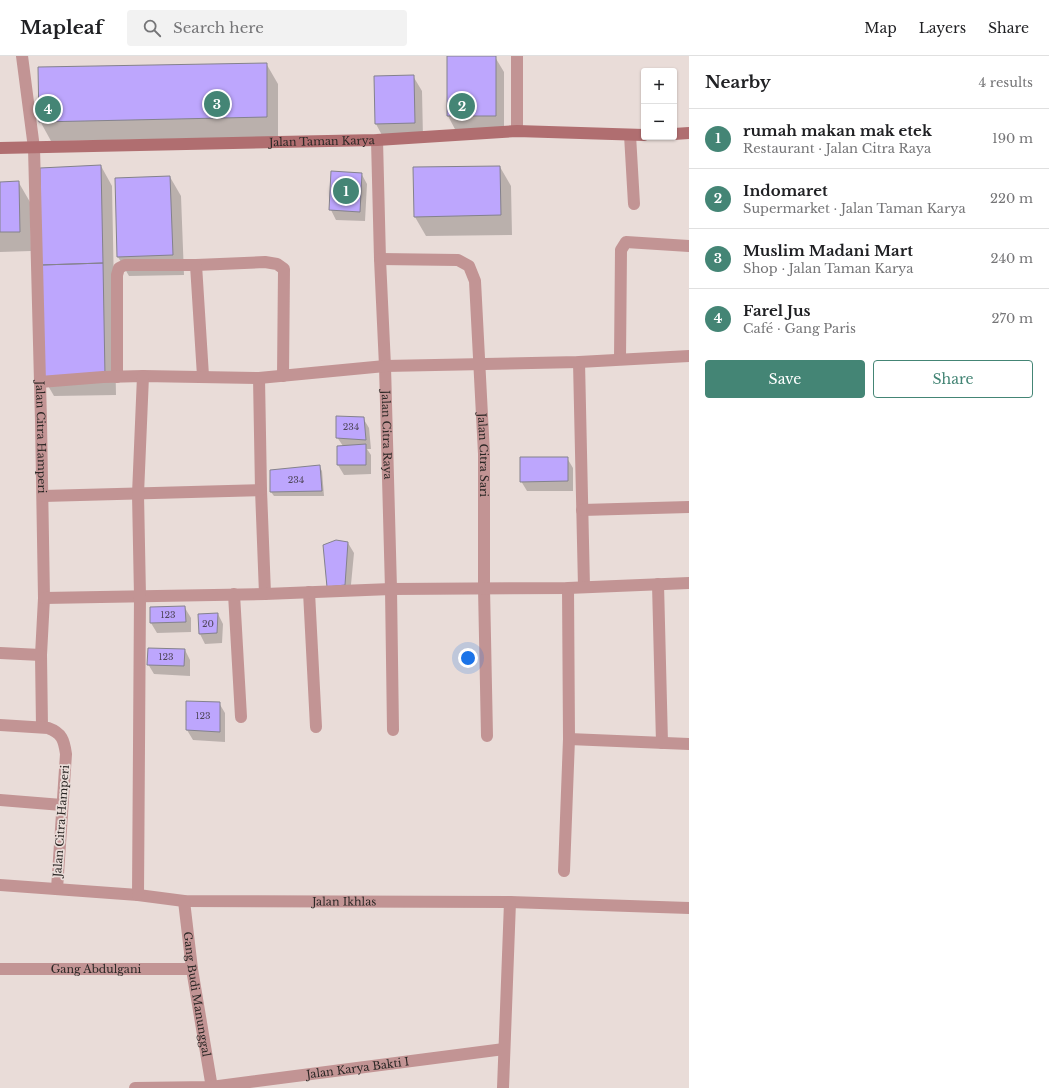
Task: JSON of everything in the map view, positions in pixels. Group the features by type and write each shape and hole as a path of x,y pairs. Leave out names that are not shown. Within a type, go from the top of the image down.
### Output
{"street":[{"name":"Jalan Citra Hamperi","path":"22,56 34,148 43,496 44,598 40,655 42,727"},
{"path":"517,56 517,131"},
{"name":"Jalan Taman Karya","path":"0,148 377,140 517,131 641,135"},
{"path":"677,134 689,134"},
{"path":"630,135 634,204"},
{"name":"Jalan Citra Raya","path":"377,140 380,259 385,366 393,730"},
{"path":"620,359 621,250 626,242 689,246"},
{"name":"Jalan Citra Sari","path":"380,259 458,260 469,266 475,281 484,454 484,588 487,736"},
{"path":"117,377 117,275 119,268 124,265 196,265 265,262 278,264 284,269 282,376"},
{"path":"196,265 203,376"},
{"path":"40,382 103,377 143,376 260,378 385,366 579,362 689,356"},
{"path":"579,362 584,587"},
{"path":"138,895 140,596 138,494 143,376"},
{"path":"260,378 261,490 265,594"},
{"path":"43,496 261,490"},
{"path":"582,510 689,507"},
{"path":"44,598 265,594 391,589 568,588 689,583"},
{"path":"658,584 662,743"},
{"path":"564,871 569,739 568,588"},
{"path":"309,592 316,727"},
{"path":"234,594 241,716"},
{"path":"0,654 40,655"},
{"name":"Jalan Citra Hamperi","path":"0,724 42,727 56,730 62,736 66,754 57,889"},
{"path":"569,739 689,744"},
{"path":"0,800 62,805"},
{"name":"Jalan Ikhlas","path":"0,884 138,895 184,901 510,902 689,908"},
{"name":"Gang Budi Manunggal","path":"184,901 192,969 212,1087"},
{"path":"503,1088 510,902"},
{"name":"Gang Abdulgani","path":"0,969 192,969"},
{"name":"Jalan Karya Bakti I","path":"135,1088 212,1087 504,1049"}],"building":[{"path":"447,56 496,56 496,116 447,116"},
{"path":"267,63 267,117 39,122 38,67"},
{"path":"414,75 415,123 375,124 374,76"},
{"path":"101,165 103,263 41,265 40,168"},
{"path":"500,166 501,215 414,217 413,167"},
{"path":"331,171 362,173 360,212 329,210"},
{"path":"170,176 173,255 117,257 115,178"},
{"path":"19,181 20,232 0,232 0,182"},
{"path":"103,263 105,376 42,377 41,265"},
{"path":"336,416 364,417 366,440 336,438"},
{"path":"366,444 366,465 337,465 337,446"},
{"path":"520,457 568,457 568,481 520,482"},
{"path":"320,465 322,491 270,492 270,470"},
{"path":"336,540 348,542 345,585 327,587 323,545"},
{"path":"185,606 186,622 150,623 150,607"},
{"path":"218,613 217,633 199,634 198,614"},
{"path":"148,648 185,649 184,666 147,665"},
{"path":"186,701 220,702 220,732 186,730"}],"place":[{"name":"Muslim Madani Mart","path":"217,104"},
{"name":"Indomaret","path":"462,106"},
{"name":"Farel Jus","path":"48,109"},
{"name":"rumah makan mak etek","path":"346,191"}]}
